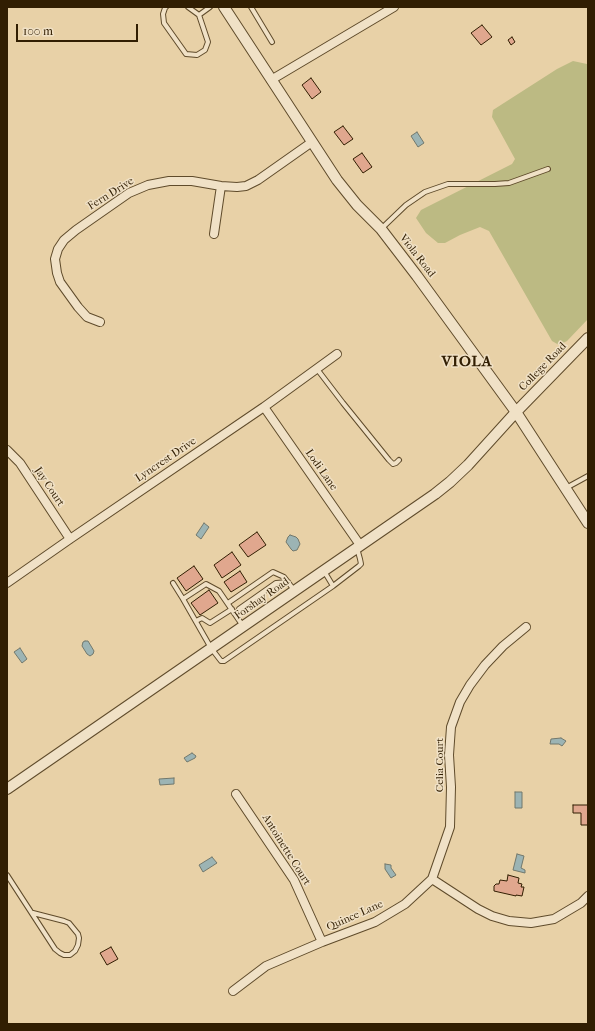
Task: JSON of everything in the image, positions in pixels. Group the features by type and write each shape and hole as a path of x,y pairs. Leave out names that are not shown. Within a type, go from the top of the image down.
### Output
{"street":[{"name":"Viola Road","path":"224,7 337,180 357,205 381,229 418,276 516,412 588,523"},
{"path":"271,80 394,7"},
{"name":"Fern Drive","path":"100,322 88,317 78,307 60,282 56,273 58,249 64,240 129,193 148,185 169,181 192,181 220,186 246,186 258,180 312,142"},
{"path":"214,234 220,186"},
{"name":"College Road","path":"516,412 588,338"},
{"name":"Lyncrest Drive","path":"7,583 70,538 264,407 337,354"},
{"name":"Lodi Lane","path":"264,407 358,547"},
{"name":"Forshay Road","path":"7,789 435,494 468,465 516,412"},
{"name":"Jay Court","path":"7,450 20,463 70,538"},
{"name":"Celia Court","path":"432,879 450,827 451,787 449,755 451,727 460,702 470,685 485,665 503,646 526,627"},
{"name":"Antoinette Court","path":"236,794 294,880 322,942"},
{"path":"432,879 478,910 509,921 531,923 554,919 581,903 588,896"},
{"name":"Quince Lane","path":"233,991 266,966 322,942 375,922 405,904 432,879"}],"lane":[{"path":"166,7 163,14 164,23 186,54 197,55 205,50 208,42 199,15 188,7"},
{"path":"199,15 210,7"},
{"path":"251,7 272,42"},
{"path":"381,229 406,205 424,192 448,184 509,183 548,169"},
{"path":"317,369 389,460 393,464 399,460"},
{"path":"566,488 588,476"},
{"path":"173,583 184,599 211,648 221,661 224,661 333,586 359,566 361,564 358,547"},
{"path":"324,571 333,586"},
{"path":"228,604 273,572 284,577 294,591"},
{"path":"236,615 239,609 276,583 288,582"},
{"path":"184,599 206,584 219,590 243,626"},
{"path":"196,621 202,618 210,623 232,609"},
{"path":"7,875 52,944 60,953 70,955 75,951 79,938 78,934 69,924 64,921 33,913"}],"shaded area":[{"path":"573,61 588,64 588,319 567,341 559,345 552,341 489,231 480,227 445,243 438,243 426,233 416,218 421,210 512,164 515,159 492,117 493,110 557,69"}],"water":[{"path":"417,132 424,143 418,147 411,136"},
{"path":"204,523 209,527 201,539 196,535"},
{"path":"290,535 298,539 300,544 297,550 293,551 286,542"},
{"path":"88,641 94,651 90,656 82,646 83,642"},
{"path":"20,648 27,659 22,663 14,652"},
{"path":"561,738 566,741 562,746 559,744 550,744 551,739"},
{"path":"192,753 196,756 195,758 187,762 184,758"},
{"path":"174,778 174,784 160,785 159,779"},
{"path":"515,792 522,792 522,808 515,808"},
{"path":"517,854 524,856 521,868 525,870 525,873 513,870"},
{"path":"212,857 217,863 203,872 199,865"},
{"path":"385,864 391,865 391,868 396,875 391,878 385,869"}],"building":[{"path":"482,25 492,37 481,45 471,33"},
{"path":"512,37 515,42 511,45 508,40"},
{"path":"311,78 321,92 312,99 302,85"},
{"path":"343,126 353,139 344,145 334,132"},
{"path":"362,153 372,167 363,173 353,159"},
{"path":"257,532 266,545 248,557 239,545"},
{"path":"232,552 241,565 222,578 214,565"},
{"path":"194,566 203,579 186,591 177,578"},
{"path":"240,571 247,582 231,592 224,582"},
{"path":"209,590 218,603 200,615 191,603"},
{"path":"573,805 588,805 588,825 581,825 581,813 573,813"},
{"path":"508,875 519,878 518,883 522,884 521,887 524,887 522,896 494,891 494,886 499,884 500,880 507,881"},
{"path":"111,947 118,959 107,965 100,953"}],"district":[{"name":"VIOLA","path":"467,362"}]}
